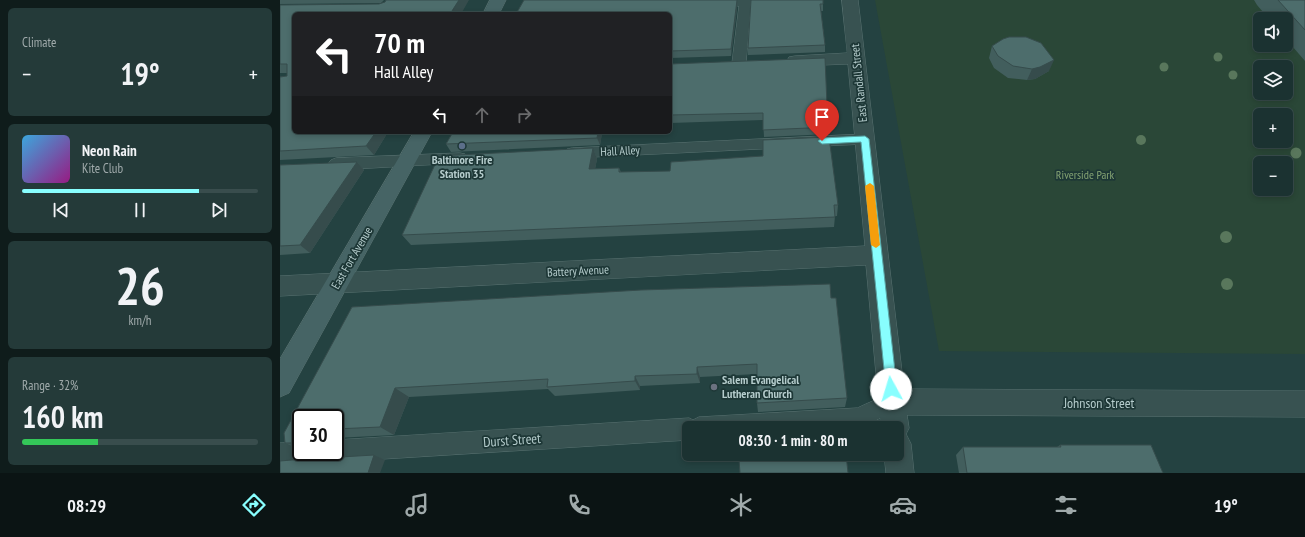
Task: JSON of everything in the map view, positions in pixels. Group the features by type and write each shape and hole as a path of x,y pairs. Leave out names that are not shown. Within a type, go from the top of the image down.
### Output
{"street":[{"path":"491,12 498,0"},
{"name":"East Randall Street","path":"850,0 894,421"},
{"path":"778,61 856,58"},
{"name":"East Fort Avenue","path":"280,384 422,134"},
{"name":"Battery Avenue","path":"280,286 877,255"},
{"name":"Johnson Street","path":"893,402 1305,404"},
{"path":"899,461 900,473"}],"lane":[{"path":"618,12 620,1 636,2"},
{"path":"706,2 744,1 739,63"},
{"name":"Hall Alley","path":"555,154 865,139"},
{"path":"320,165 477,158"},
{"path":"810,421 858,418 893,402"},
{"name":"Durst Street","path":"344,450 682,429"},
{"path":"280,454 292,453"}],"green space":[{"name":"Riverside Park","path":"875,0 1305,0 1305,354 939,351"}],"building":[{"path":"386,0 459,0 451,12 292,12 292,134 375,134 366,146 280,151 280,77 287,76 287,64 280,64 280,5 379,4 385,2"},
{"path":"524,0 737,0 731,49 672,51 672,12 517,12"},
{"path":"751,0 823,0 823,4 820,4 825,45 748,48"},
{"path":"1278,0 1305,0 1305,30 1293,17 1293,12 1289,12"},
{"path":"1009,37 1026,37 1041,43 1054,60 1032,69 1013,66 998,56 992,46"},
{"path":"825,58 827,105 829,105 831,127 763,130 763,113 672,115 672,64"},
{"path":"452,134 598,134 597,138 446,144"},
{"path":"829,137 838,205 834,205 835,217 402,235 439,156 593,148 589,169 619,168 619,172 670,171 671,162 763,156 763,140"},
{"path":"357,162 300,245 280,246 280,165"},
{"path":"830,284 831,298 836,298 847,398 757,403 757,364 697,367 697,374 635,376 635,381 547,387 548,379 395,388 380,427 344,429 344,409 297,409 352,307 641,290"},
{"path":"292,418 292,443 285,443 284,433"},
{"path":"1060,445 1151,445 1163,473 967,473 963,447 1061,447"},
{"path":"374,455 368,473 280,473 280,461 344,461 344,457"},
{"path":"739,461 847,461 848,473 740,473"}],"slow traffic":[{"path":"870,186 876,245"}],"place":[{"name":"Baltimore Fire Station 35","path":"462,146"},
{"name":"Salem Evangelical Lutheran Church","path":"714,387"}],"route":[{"path":"822,141 865,139 891,389"}]}
